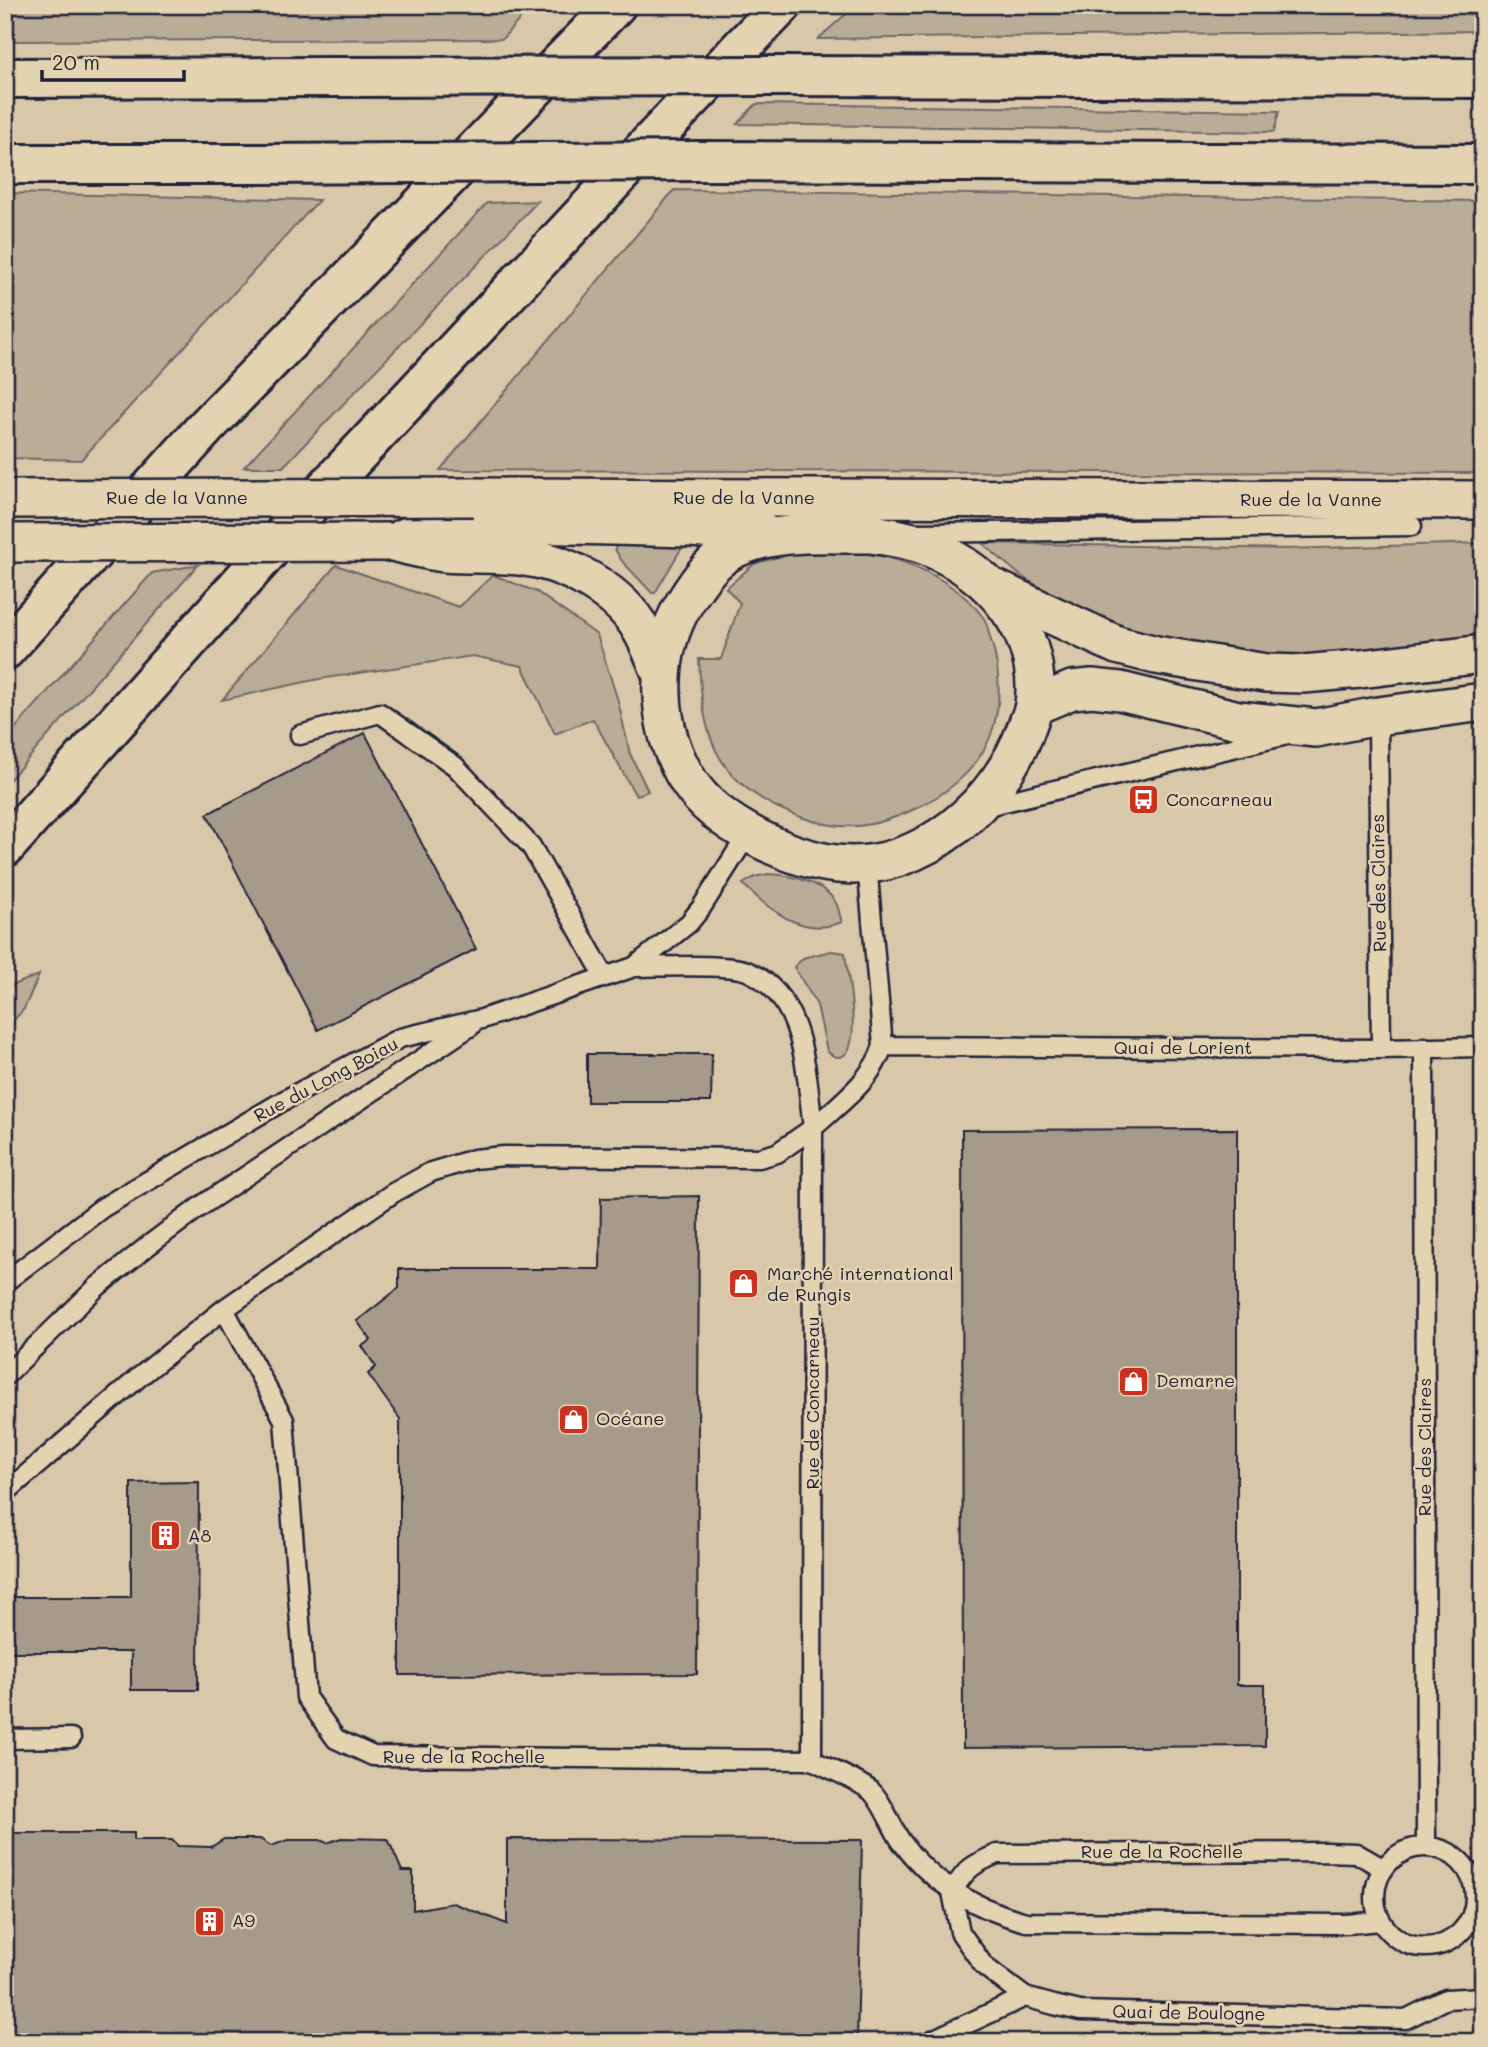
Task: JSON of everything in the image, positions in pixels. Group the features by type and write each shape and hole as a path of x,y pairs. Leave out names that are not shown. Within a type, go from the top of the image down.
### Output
{"highway":[{"path":"5,650 206,427 616,5"},
{"path":"5,847 309,506 782,5"},
{"path":"5,78 1483,78"},
{"path":"5,164 698,161 1483,164"}],"street":[{"name":"Rue de la Vanne","path":"5,499 473,497 1483,500"},
{"path":"393,542 448,522 691,528 780,535 872,534 902,539 927,547 948,558 987,585 1007,604 1018,622 1028,646 1033,670 1034,706 1010,765 976,809 946,833 897,858 867,864 834,864 805,857 748,834 713,810 690,784 676,757 662,703 662,676 670,634 677,616 695,586 714,563 737,547 780,535"},
{"path":"5,543 393,542 442,553 526,557 575,573 618,602 636,621 649,643 662,676"},
{"path":"987,585 1116,645 1266,673 1303,674 1483,654"},
{"path":"1034,706 1072,691 1092,688 1120,691 1238,720 1317,728 1378,716 1483,702"}],"lane":[{"path":"872,534 1412,526"},
{"path":"300,735 380,713 455,766 531,846 605,977"},
{"name":"Rue des Claires","path":"1378,716 1381,1049"},
{"path":"976,809 1317,728"},
{"name":"Rue du Long Boiau","path":"5,1282 102,1208 283,1101 400,1038 481,1019 634,967 689,923 748,834"},
{"path":"5,1493 223,1309 393,1193 431,1172 474,1159 504,1156 759,1158 777,1153 813,1128 866,1078 879,1060 883,1046 867,864"},
{"name":"Rue de Concarneau","path":"634,967 729,968 746,971 778,996 789,1012 804,1058 813,1128 812,1760"},
{"path":"5,1376 97,1287 149,1245 233,1184 481,1019"},
{"name":"Quai de Lorient","path":"883,1046 1381,1049 1483,1046"},
{"name":"Rue des Claires","path":"1424,1047 1426,1847"},
{"name":"Rue de la Rochelle","path":"223,1309 284,1420 306,1697 336,1739 373,1756 812,1760 871,1791 902,1842 925,1869 952,1892 1003,1916 1026,1922 1346,1924 1381,1921"},
{"path":"5,1739 71,1738"},
{"path":"1426,1847 1449,1853 1462,1863 1472,1878 1476,1920 1454,1937 1438,1945 1422,1947 1406,1943 1391,1934 1381,1921 1375,1890 1384,1869 1403,1852 1426,1847"},
{"name":"Rue de la Rochelle","path":"952,1892 964,1871 997,1854 1356,1853 1384,1869"},
{"name":"Quai de Boulogne","path":"952,1892 960,1932 985,1966 1026,1997 1080,2011 1406,2019 1446,1999 1483,1997"},
{"path":"928,2042 1026,1997"}],"shaded area":[{"path":"5,5 533,5 502,39 5,41"},
{"path":"856,5 1483,5 1483,31 818,39"},
{"path":"756,104 1279,111 1274,132 737,124"},
{"path":"674,190 1483,201 1483,473 440,470"},
{"path":"5,193 319,200 81,460 5,458"},
{"path":"538,201 283,467 244,467 487,203"},
{"path":"618,543 684,544 655,593 652,593 621,560 615,549"},
{"path":"982,543 1287,549 1483,543 1483,637 1294,656 1209,648 1123,626 1076,608 1021,576"},
{"path":"800,550 863,553 912,565 957,590 983,617 986,624 999,684 996,715 986,745 978,759 952,786 935,798 896,817 857,826 839,826 783,810 740,783 726,767 708,730 703,708 699,659 721,659 740,603 726,588 754,564"},
{"path":"198,565 5,785 5,740 152,573"},
{"path":"336,565 459,607 493,575 537,592 597,635 618,701 630,754 648,791 636,796 593,719 555,734 522,666 473,656 319,679 222,700"},
{"path":"768,874 797,878 816,885 832,897 842,922 828,926 800,924 775,912 743,884"},
{"path":"831,951 845,953 852,1009 852,1040 848,1050 838,1057 827,1051 817,1005 794,967 803,958"},
{"path":"39,975 24,1009 5,1030 5,988"}],"building":[{"path":"365,733 476,949 318,1030 207,814"},
{"path":"587,1054 712,1054 711,1102 587,1102"},
{"path":"1237,1129 1237,1685 1265,1685 1265,1746 963,1748 962,1130"},
{"path":"699,1196 697,1674 400,1675 400,1419 368,1374 376,1367 362,1346 371,1340 357,1321 399,1288 399,1269 600,1269 601,1198"},
{"name":"A8","path":"199,1482 198,1690 131,1690 131,1652 5,1652 5,1597 131,1597 131,1483"},
{"path":"5,1833 134,1833 134,1840 172,1840 178,1846 211,1847 224,1839 260,1839 271,1846 288,1840 320,1840 327,1843 341,1838 388,1839 402,1871 413,1871 413,1910 453,1903 507,1924 507,1839 862,1840 857,2042 5,2042"}],"place":[{"name":"Concarneau","path":"1143,800"},
{"name":"Marché international de Rungis","path":"744,1284"},
{"name":"Demarne","path":"1133,1381"},
{"name":"Océane","path":"573,1419"},
{"name":"A8","path":"165,1536"},
{"name":"A9","path":"209,1921"}]}
